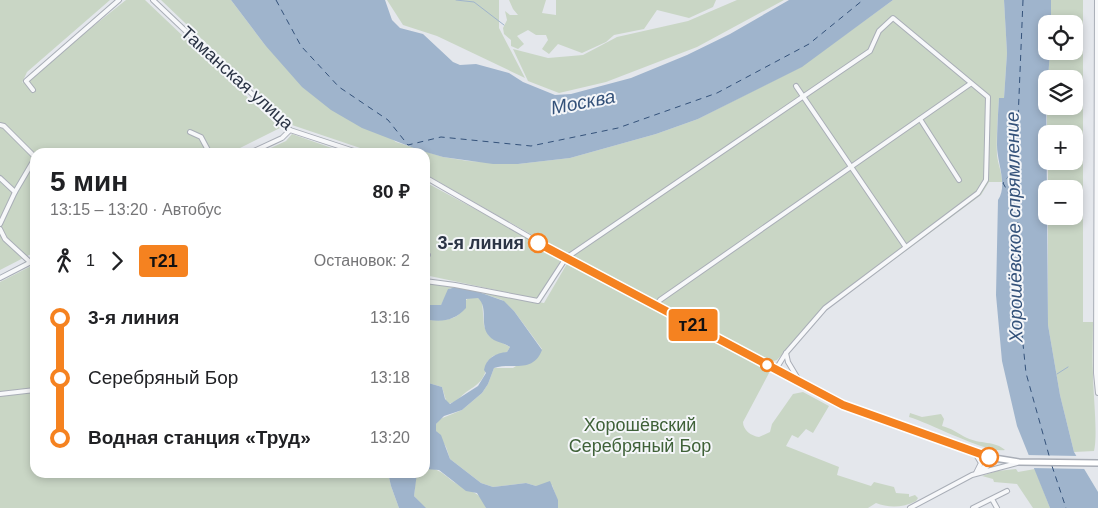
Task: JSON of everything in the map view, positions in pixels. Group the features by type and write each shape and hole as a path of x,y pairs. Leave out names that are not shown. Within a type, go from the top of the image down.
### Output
{"street":[{"path":"33,90 26,81 119,0"},
{"name":"Таманская улица","path":"153,0 290,130 345,148"},
{"path":"1097,0 1096,373 1098,393"},
{"path":"430,282 455,284 538,301 566,258 804,98 870,51 879,31 893,18 970,84 988,97 986,180 978,193 825,308 786,353 777,368"},
{"path":"656,305 970,84"},
{"path":"796,86 905,246"},
{"path":"920,119 959,180"},
{"path":"0,125 4,126 30,152"},
{"path":"264,148 282,138 290,130"},
{"path":"190,132 201,137 207,148"},
{"path":"0,224 30,166"},
{"path":"0,178 15,192"},
{"path":"430,180 566,258 777,368 805,386 859,411 992,458 1019,462 1096,463"},
{"path":"0,229 5,238 30,262 0,278"},
{"path":"786,353 795,378"},
{"path":"777,368 784,362 789,365"},
{"path":"0,394 30,391"},
{"path":"971,451 980,460 979,472"},
{"path":"979,472 992,458"},
{"path":"910,508 979,472 1019,462"},
{"path":"973,508 1007,491"},
{"path":"992,499 997,508"}],"green space":[{"path":"0,0 110,0 27,72 22,83 126,0 145,0 280,128 240,148 30,148 30,255 0,270"},
{"path":"161,0 231,0 265,45 396,142 415,148 360,148 292,125"},
{"path":"387,0 499,0 499,28 525,78 437,36 403,25"},
{"path":"509,0 546,0 542,13 556,15 556,0 716,0 713,7 689,18 657,10 644,29 614,35 606,42 582,53 558,44 549,54 542,49 548,40 546,35 536,35 528,30 517,36 524,44 518,49 511,46 511,40 504,34 503,28 507,20 505,11 510,15 518,15"},
{"path":"737,0 784,0 697,47 606,82 559,93 528,81 513,49 548,58 583,55 617,37 688,21"},
{"path":"893,0 1004,0 1007,53 1004,98 999,98 997,141 997,155 1002,182 989,182 981,195 825,311 789,351 786,350 777,360 770,362 666,308 663,304 573,259 570,254 562,252 430,177 430,153 468,161 518,164 570,158 656,134 698,119 802,66"},
{"path":"1051,0 1083,0 1083,15 1051,15"},
{"path":"1049,60 1083,60 1083,70 1049,70"},
{"path":"1047,115 1083,115 1083,125 1047,125"},
{"path":"292,134 332,148 271,148 286,141"},
{"path":"1048,170 1083,170 1083,180 1048,180"},
{"path":"430,185 561,255 561,260 538,299 430,276"},
{"path":"1048,225 1083,225 1083,322 1093,322 1096,435 1094,451 1074,452 1060,395 1048,325"},
{"name":"Хорошёвский Серебряный Бор","path":"568,262 769,370 743,422 744,428 750,434 759,437 770,432 772,424 793,394 803,392 829,406 813,433 806,429 798,438 792,435 786,446 839,467 837,475 871,486 874,482 894,487 896,493 909,494 909,497 915,495 918,498 916,501 906,505 885,506 876,503 868,508 558,508 558,502 552,485 536,486 526,483 493,487 481,483 450,459 446,447 436,431 436,424 440,419 462,410 482,393 488,384 494,368 513,368 542,349 514,311 502,300 476,291 450,288 441,305 430,305 430,283 461,286 544,303"},
{"path":"30,267 30,478 389,478 399,508 0,508 0,282"},
{"path":"470,297 478,298 482,301 484,326 489,336 510,347 507,352 493,356 487,362 485,373 477,384 455,401 447,404 442,387 430,383 430,320 453,318 461,312 466,300"},
{"path":"910,413 922,417 941,414 944,419 942,426 972,440 997,445 1005,450 997,450 972,443 909,417"},
{"path":"430,468 439,471 457,484 475,493 485,503 486,508 425,508 414,496 416,478 430,478"},
{"path":"1016,469 1018,472 1035,469 1050,508 1033,508 1017,484 994,482 993,479 982,476 997,471"}],"water":[{"name":"Москва","path":"231,0 385,0 392,20 400,28 423,34 453,62 460,65 476,64 509,73 523,82 555,95 571,94 631,78 687,55 730,34 789,0 893,0 802,67 698,119 656,134 570,158 518,164 493,164 443,157 430,153 430,148 414,148 362,128 331,110 302,87 265,45"},
{"name":"Хорошёвское спрямление","path":"1004,0 1051,0 1051,15 1038,15 1038,60 1049,60 1049,70 1038,70 1038,115 1046,115 1046,125 1038,125 1038,170 1047,170 1047,180 1038,180 1038,225 1047,225 1048,325 1060,395 1074,452 1098,492 1098,508 1050,508 1017,426 1002,361 996,295 998,200 1002,188 997,145 999,98 1004,98 1007,53"},
{"path":"457,287 476,291 504,301 514,311 542,350 533,362 527,365 494,368 488,384 482,393 462,410 444,416 436,424 436,431 441,435 450,459 481,483 493,487 526,483 536,486 550,481 558,500 558,508 486,508 477,493 466,491 439,470 430,469 430,383 442,387 445,399 450,404 478,386 486,373 484,370 489,359 495,355 507,352 510,347 494,340 486,332 483,307 478,298 466,299 466,308 453,318 440,321 430,320 430,305 441,305 448,289"},
{"path":"389,478 416,478 414,496 426,508 399,508"}],"pier":[{"path":"1026,455 1079,456 1087,469 1032,468"}],"waterway":[{"path":"456,0 474,2 504,25"},
{"path":"1057,374 1068,367"}],"ferry route":[{"path":"276,0 301,46 339,87 388,120 408,145 441,137 531,146 618,128 717,93 809,44 863,0"},
{"path":"1023,0 1016,168 1003,183 1018,210 1017,286 1026,373 1050,459"},
{"path":"1052,466 1066,508"}],"bus line":[{"name":"т21","path":"538,243 843,405 989,457"}],"place":[{"name":"3-я линия","path":"538,243"}]}
